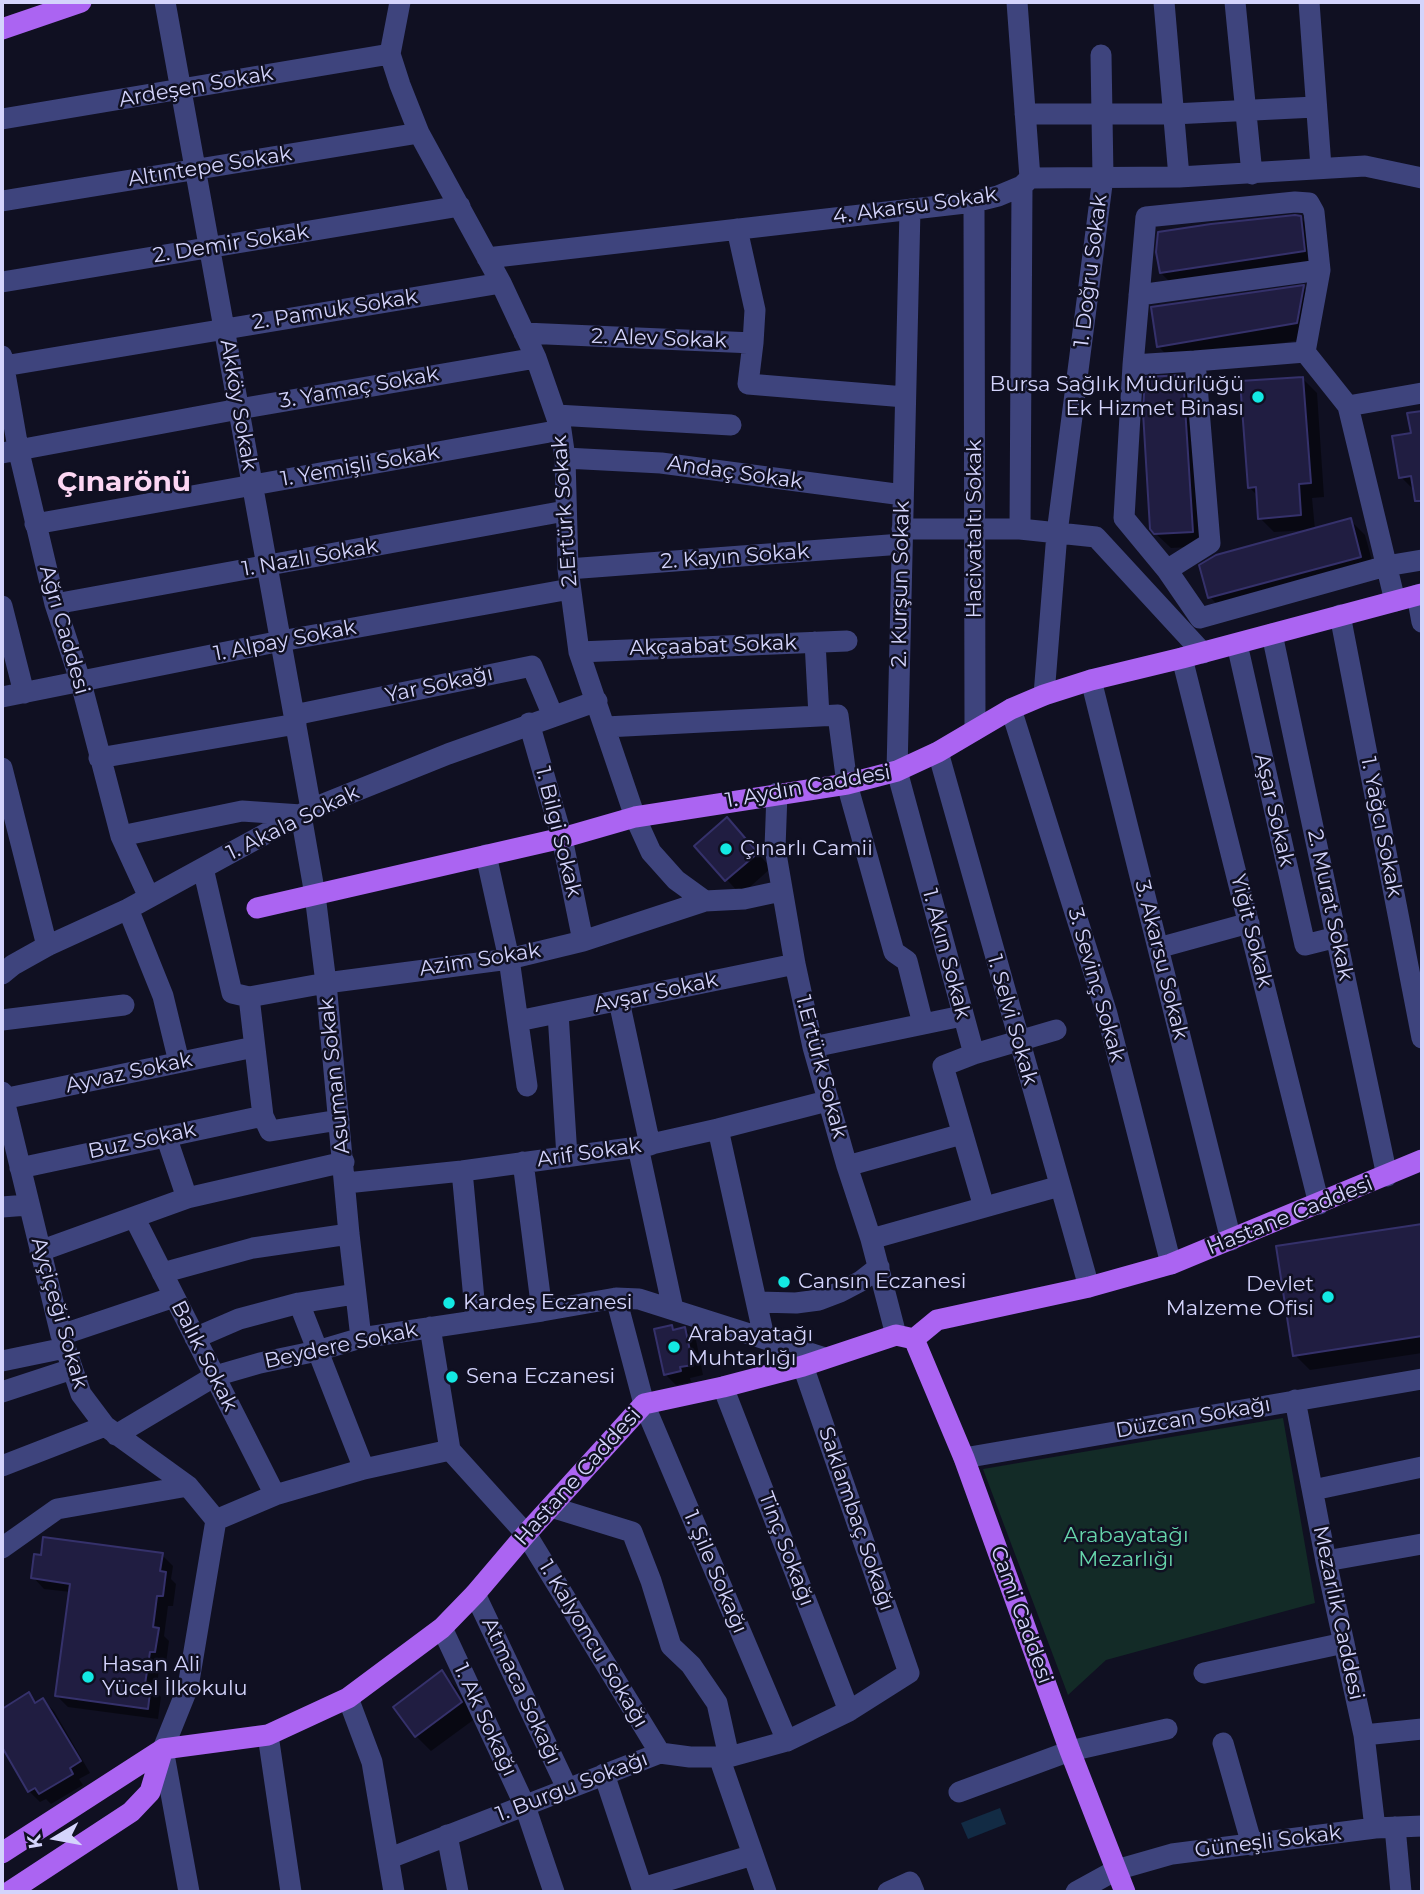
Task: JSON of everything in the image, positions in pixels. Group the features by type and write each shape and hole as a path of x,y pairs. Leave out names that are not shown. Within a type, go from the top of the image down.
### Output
{"main road":[{"path":"2,29 81,2"},
{"name":"1. Aydın Caddesi","path":"257,908 562,838 635,817 847,784 897,771 938,752 1011,709 1044,695 1091,680 1420,594"},
{"name":"Hastane Caddesi","path":"4,1846 163,1749 268,1735 348,1698 442,1628 644,1404 723,1387 905,1337 937,1320 1088,1287 1171,1264 1422,1160"},
{"name":"Cami Caddesi","path":"905,1337 964,1458 1070,1751 1125,1892"},
{"path":"4,1846 23,1888 131,1812 150,1792 163,1749"}],"street":[{"name":"Akköy Sokak","path":"165,2 295,719 306,812"},
{"path":"390,54 400,2"},
{"path":"1017,2 1025,114 1026,182 1020,529"},
{"path":"1164,2 1179,177"},
{"path":"1235,2 1252,174"},
{"path":"1309,2 1321,167"},
{"name":"Ardeşen Sokak","path":"2,120 390,54"},
{"name":"2.Ertürk Sokak","path":"390,54 419,133 501,283 536,358 558,423 565,458 569,579 579,652 635,817 651,852 676,880 705,901"},
{"name":"1. Doğru Sokak","path":"1044,695 1058,533 1103,177 1101,55"},
{"path":"1025,114 1173,114 1315,107"},
{"name":"Altıntepe Sokak","path":"2,201 419,133"},
{"name":"4. Akarsu Sokak","path":"487,258 974,202 998,197 1026,182 1103,177 1252,174 1321,167 1365,166 1422,178"},
{"name":"Hacivataltı Sokak","path":"974,202 975,730"},
{"path":"1395,601 1386,566 1348,406 1305,352 1320,270 1314,212 1308,203 1295,202 1146,217 1133,365 1124,518 1167,570 1200,618 1386,566 1422,559"},
{"name":"2. Demir Sokak","path":"2,282 460,206"},
{"name":"2. Kurşun Sokak","path":"897,771 909,209"},
{"path":"737,229 755,310 753,343"},
{"path":"1139,295 1320,270"},
{"name":"2. Pamuk Sokak","path":"3,361 224,329 501,283"},
{"name":"2. Alev Sokak","path":"524,333 753,343 748,384 905,397"},
{"path":"1133,365 1305,352"},
{"name":"3. Yamaç Sokak","path":"10,450 536,358"},
{"name":"Ağrı Caddesi","path":"3,361 10,450 35,524 55,604 81,683 121,835 149,897"},
{"path":"1167,570 1210,542 1195,361"},
{"path":"1348,406 1422,393"},
{"name":"1. Yemişli Sokak","path":"35,524 253,485 558,423 730,425"},
{"name":"Andaç Sokak","path":"565,458 661,463 903,495"},
{"name":"1. Nazlı Sokak","path":"55,604 565,512"},
{"name":"2. Kayın Sokak","path":"569,579 976,529 1020,529 1096,537 1193,655"},
{"name":"1. Alpay Sokak","path":"2,697 81,683 569,579"},
{"path":"1420,594 1422,622"},
{"path":"2,607 24,693"},
{"name":"1. Yağcı Sokak","path":"1340,615 1422,1038"},
{"name":"2. Murat Sokak","path":"1272,634 1387,1176"},
{"name":"Akçaabat Sokak","path":"579,652 847,641"},
{"path":"815,642 819,716"},
{"name":"Aşar Sokak","path":"1237,643 1305,945 1336,937"},
{"name":"Yiğit Sokak","path":"1193,655 1249,923 1319,1204"},
{"name":"Yar Sokağı","path":"295,719 532,666 553,716"},
{"name":"3. Akarsu Sokak","path":"1091,680 1231,1240"},
{"name":"1. Akala Sokak","path":"2,974 47,946 128,908 306,812 529,723 597,701"},
{"name":"3. Sevinç Sokak","path":"1011,709 1107,1014 1171,1264"},
{"path":"606,727 838,715 847,784 894,952 907,961 923,1024"},
{"path":"99,758 295,719"},
{"name":"1. Bilgi Sokak","path":"529,723 562,838 583,941"},
{"name":"1. Selvi Sokak","path":"938,752 1088,1287"},
{"name":"1. Akın Sokak","path":"897,771 974,1054"},
{"path":"3,774 12,852 47,946"},
{"name":"1.Ertürk Sokak","path":"777,793 775,848 795,964 813,1047 827,1101 879,1267 905,1337"},
{"path":"121,835 242,811 306,812"},
{"name":"Asuman Sokak","path":"306,812 326,983 361,1338"},
{"path":"486,855 509,959 527,1086"},
{"path":"204,868 232,993 249,997 263,1116 270,1131 339,1120"},
{"path":"705,901 744,899 782,891"},
{"name":"Azim Sokak","path":"249,997 326,983 509,959 583,941 705,901"},
{"path":"128,908 163,996 179,1062"},
{"path":"1158,948 1249,923"},
{"name":"Avşar Sokak","path":"518,1021 795,964"},
{"path":"619,1001 674,1309"},
{"path":"2,1020 124,1005"},
{"path":"558,1013 567,1157"},
{"path":"813,1047 962,1016"},
{"path":"984,1208 943,1066 1056,1030"},
{"name":"Ayvaz Sokak","path":"3,1096 254,1047"},
{"name":"Ayçiçeği Sokak","path":"3,1096 7,1136 20,1168 63,1342 81,1394 111,1431 188,1486 216,1520"},
{"name":"Arif Sokak","path":"40,1251 187,1198 345,1172 462,1171 644,1146 827,1101"},
{"name":"Buz Sokak","path":"20,1168 263,1116"},
{"path":"718,1129 764,1337"},
{"path":"847,1166 962,1134"},
{"path":"166,1136 187,1198"},
{"path":"523,1162 542,1311"},
{"path":"462,1171 476,1321"},
{"path":"871,1239 1060,1186"},
{"path":"2,1207 28,1205"},
{"name":"Balık Sokak","path":"134,1217 275,1495"},
{"path":"162,1273 253,1248 349,1234"},
{"path":"758,1302 796,1303 818,1300 841,1292 879,1267"},
{"path":"195,1338 239,1319 299,1303 355,1294"},
{"path":"2,1361 63,1342 174,1297"},
{"name":"Beydere Sokak","path":"2,1465 111,1431 215,1376 260,1363 361,1338 616,1298 639,1299 674,1309 825,1358"},
{"name":"1. Şile Sokağı","path":"616,1298 644,1404 787,1741"},
{"path":"299,1303 364,1469"},
{"path":"189,1892 163,1749 188,1687 216,1520 275,1495 364,1469 450,1450 430,1327"},
{"name":"Saklambaç Sokağı","path":"803,1366 909,1673"},
{"path":"2,1392 72,1369"},
{"name":"Düzcan Sokağı","path":"964,1458 1422,1379"},
{"name":"Tinç Sokağı","path":"723,1387 849,1711"},
{"name":"Mezarlık Caddesi","path":"1295,1400 1326,1561 1401,1892"},
{"name":"1. Kalyoncu Sokağı","path":"450,1450 526,1534 660,1754"},
{"path":"1313,1490 1422,1467"},
{"path":"2,1548 57,1509 188,1486"},
{"path":"551,1507 632,1532 651,1581 671,1646 691,1665 717,1703 724,1757 766,1892"},
{"path":"1326,1561 1422,1544"},
{"name":"Atmaca Sokağı","path":"475,1594 567,1788"},
{"name":"1. Ak Sokağı","path":"442,1628 525,1805 554,1892"},
{"path":"1204,1673 1344,1643"},
{"name":"1. Burgu Sokağı","path":"390,1858 660,1754 724,1757 787,1741 849,1711 909,1673"},
{"path":"348,1698 372,1762 394,1892"},
{"path":"959,1792 1070,1751 1167,1729"},
{"path":"1364,1735 1422,1729"},
{"path":"268,1735 291,1892"},
{"path":"1223,1742 1252,1845"},
{"path":"604,1774 642,1888 753,1855"},
{"name":"Güneşli Sokak","path":"1076,1892 1115,1870 1172,1854 1385,1827 1422,1826"},
{"path":"447,1835 458,1892"},
{"path":"888,1892 910,1882 914,1892"}],"green space":[{"name":"Arabayatağı Mezarlığı","path":"1283,1418 1315,1603 1106,1660 1068,1695 983,1469"}],"water":[{"path":"1000,1808 1006,1824 968,1839 961,1823"}],"building":[{"path":"1301,216 1305,251 1160,273 1156,252 1158,232"},
{"path":"1304,285 1297,323 1157,347 1151,307"},
{"path":"1183,375 1193,532 1154,534 1150,529 1143,412 1145,377"},
{"path":"1303,377 1311,483 1299,484 1301,515 1258,519 1256,487 1248,488 1240,381"},
{"path":"1422,411 1422,501 1415,501 1411,476 1399,478 1392,436 1411,433 1407,413"},
{"path":"1351,518 1361,557 1208,598 1199,565 1216,555"},
{"name":"Çınarlı Camii","path":"727,817 758,853 725,881 694,846"},
{"path":"1422,1224 1422,1336 1293,1356 1276,1246"},
{"name":"Arabayatağı Muhtarlığı","path":"672,1325 673,1330 685,1327 693,1365 680,1367 681,1371 664,1375 654,1329"},
{"path":"43,1537 163,1553 160,1571 166,1572 163,1596 157,1596 153,1627 159,1628 155,1652 150,1652 145,1684 151,1684 148,1709 55,1696 70,1584 31,1578 34,1554 41,1555"},
{"path":"442,1670 462,1702 415,1737 393,1707"},
{"path":"29,1692 35,1703 43,1698 81,1761 70,1768 73,1774 39,1794 35,1788 28,1792 2,1747 2,1709"}],"place":[{"name":"Bursa Sağlık Müdürlüğü Ek Hizmet Binası","path":"1258,397"},
{"name":"Çınarlı Camii","path":"726,849"},
{"name":"Cansın Eczanesi","path":"784,1282"},
{"name":"Devlet Malzeme Ofisi","path":"1328,1297"},
{"name":"Kardeş Eczanesi","path":"449,1303"},
{"name":"Arabayatağı Muhtarlığı","path":"674,1347"},
{"name":"Sena Eczanesi","path":"452,1377"},
{"name":"Hasan Ali Yücel İlkokulu","path":"88,1677"}],"district":[{"name":"Çınarönü","path":"124,483"}]}
